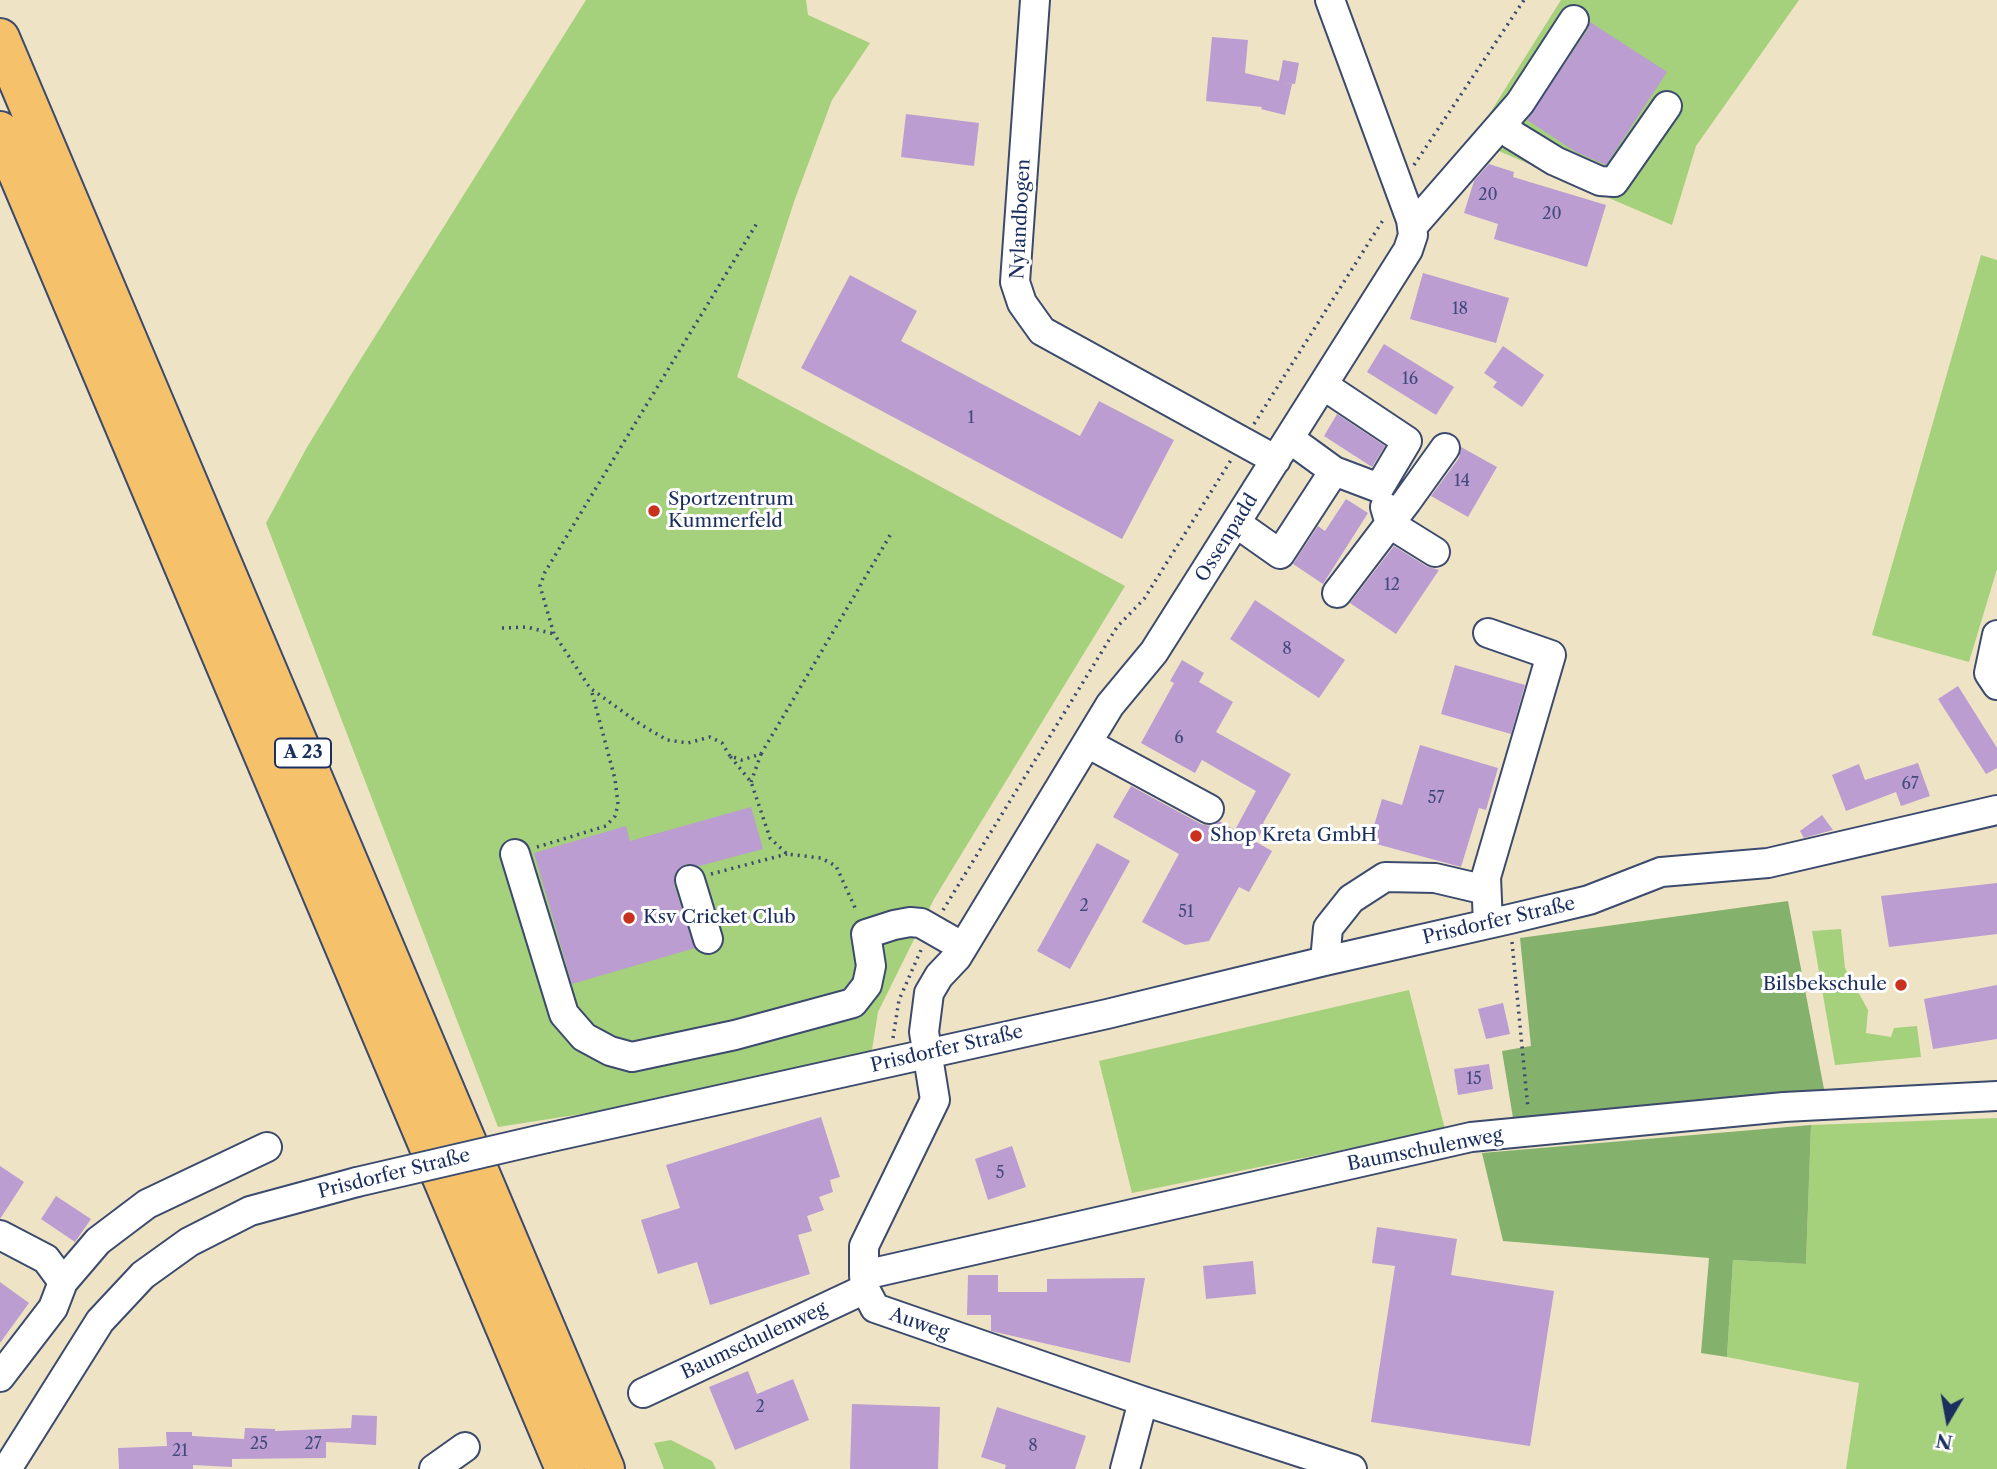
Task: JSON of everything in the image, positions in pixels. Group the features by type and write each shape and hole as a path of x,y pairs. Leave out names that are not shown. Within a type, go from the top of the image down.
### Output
{"highway":[{"name":"A 23","path":"0,38 605,1469"},
{"name":"A 23","path":"0,131 565,1469"}],"street":[{"name":"Nylandbogen","path":"1035,0 1015,282 1022,303 1042,331 1243,441 1283,449 1379,488"},
{"path":"1329,0 1412,227 1520,103 1574,20"},
{"path":"1505,121 1511,134 1555,161 1600,181 1614,181 1667,106"},
{"name":"Ossenpadd","path":"928,1053 923,1031 929,993 963,947 1110,705 1154,652 1283,449 1408,250 1413,235 1412,227"},
{"path":"1323,385 1407,440 1379,488 1390,524 1435,552"},
{"path":"1337,593 1445,448"},
{"path":"1236,523 1280,554 1334,471"},
{"path":"1488,633 1551,655 1486,877 1486,890 1499,922"},
{"path":"1997,635 1989,673 1997,685"},
{"path":"1087,743 1209,809"},
{"name":"Prisdorfer Straße","path":"7,1469 100,1321 143,1275 189,1242 250,1211 357,1182 547,1138 1107,1014 1499,922 1589,900 1661,872 1768,863 1997,810"},
{"path":"515,854 564,1014 584,1037 610,1051 632,1057 735,1035 853,1003 867,985 871,965 866,934 910,922 921,923 963,947"},
{"path":"1325,961 1328,928 1351,899 1385,877 1435,878 1486,890"},
{"path":"690,880 708,939"},
{"path":"865,1282 864,1246 935,1100 928,1053"},
{"name":"Baumschulenweg","path":"643,1393 865,1282 1471,1137 1784,1107 1997,1096"},
{"path":"0,1377 54,1308 63,1282 98,1241 147,1204 267,1147"},
{"path":"0,1235 46,1259 63,1282"},
{"name":"Auweg","path":"865,1282 874,1308 1337,1467"},
{"path":"1125,1469 1143,1401"},
{"path":"434,1469 465,1447"}],"path":[{"path":"892,1062 893,1030 899,1000 932,929 1117,626 1144,599 1385,218 1398,190 1524,0"},
{"path":"515,854 606,826 615,816 618,804 615,779 590,688 554,634 540,586 545,572 757,223"},
{"path":"751,782 761,754 892,532"},
{"path":"502,628 527,627 554,634"},
{"path":"590,688 667,740 688,743 709,737 722,743 751,782 770,838 787,854"},
{"path":"730,756 742,760 761,754"},
{"path":"690,880 787,854 821,858 836,866 866,934"},
{"path":"1499,922 1530,1131"}],"green space":[{"name":"Sportzentrum Kummerfeld","path":"586,0 806,0 808,15 870,43 832,100 795,199 737,377 1125,586 934,899 878,1012 869,1069 498,1127 266,523 306,449 352,373"},
{"path":"1561,0 1799,0 1696,146 1672,225 1473,140"},
{"path":"1981,255 1997,260 1997,569 1969,662 1872,635"},
{"path":"1788,901 1824,1089 1513,1118 1502,1051 1531,1046 1520,938"},
{"path":"1841,929 1845,968 1868,1010 1866,1033 1891,1037 1894,1028 1917,1026 1921,1057 1835,1065 1812,931"},
{"path":"1409,990 1445,1129 1132,1193 1099,1061"},
{"path":"1997,1118 1997,1469 1846,1469 1859,1383 1727,1357 1733,1260 1806,1264 1811,1125"},
{"path":"1811,1125 1806,1264 1733,1260 1727,1357 1701,1353 1709,1258 1503,1241 1482,1153"},
{"path":"671,1440 712,1461 716,1469 664,1469 654,1443"}],"building":[{"path":"1590,22 1667,72 1606,165 1576,152 1527,120 1588,29"},
{"path":"1212,37 1248,40 1245,73 1279,81 1283,60 1299,63 1295,84 1284,83 1292,84 1285,115 1261,109 1262,107 1206,101"},
{"path":"906,114 979,123 974,166 901,157"},
{"path":"1489,164 1514,172 1513,177 1606,205 1587,267 1494,239 1498,224 1464,213 1474,181"},
{"path":"1423,273 1509,298 1496,343 1410,319"},
{"path":"850,275 917,311 901,341 1080,436 1099,401 1174,440 1122,539 801,368"},
{"path":"1384,344 1454,387 1436,415 1367,372"},
{"path":"1503,346 1544,375 1522,407 1493,387 1497,382 1484,373"},
{"path":"1337,414 1385,446 1372,467 1324,436"},
{"path":"1461,447 1497,467 1468,517 1431,496 1459,458"},
{"path":"1346,499 1368,513 1323,584 1293,564 1318,526 1325,531"},
{"path":"1394,546 1426,566 1439,570 1396,634 1350,603"},
{"path":"1255,600 1345,660 1319,698 1230,639"},
{"path":"1182,660 1204,673 1199,682 1233,702 1216,732 1291,774 1263,823 1265,825 1256,842 1272,851 1249,892 1239,887 1209,941 1185,945 1142,922 1179,854 1113,817 1131,786 1201,824 1210,826 1219,821 1235,830 1256,791 1202,760 1195,773 1141,743 1174,683 1170,681"},
{"path":"1455,665 1525,685 1511,734 1441,714"},
{"path":"1958,686 1997,748 1997,768 1986,774 1938,699"},
{"path":"1420,745 1498,768 1486,810 1479,808 1461,867 1369,842 1382,799 1402,805"},
{"path":"1918,763 1930,796 1901,806 1896,792 1846,811 1832,775 1859,764 1865,780"},
{"path":"751,807 763,849 699,866 686,864 675,873 674,885 695,948 572,984 534,853 626,826 630,841"},
{"path":"1822,815 1833,830 1804,838 1800,831"},
{"path":"1097,843 1130,861 1070,969 1037,951"},
{"path":"1997,883 1997,934 1889,947 1881,896"},
{"path":"1997,985 1997,1039 1933,1049 1924,999"},
{"path":"1503,1003 1510,1034 1486,1039 1478,1009"},
{"path":"1489,1064 1493,1089 1458,1095 1454,1069"},
{"path":"821,1117 840,1177 830,1180 833,1192 819,1197 824,1210 807,1216 812,1231 798,1235 810,1274 710,1305 697,1262 658,1274 641,1220 680,1208 666,1165"},
{"path":"1012,1146 1026,1187 988,1200 975,1159"},
{"path":"0,1166 24,1182 0,1219"},
{"path":"56,1196 91,1219 75,1242 41,1219"},
{"path":"1377,1227 1457,1239 1451,1275 1554,1291 1530,1446 1371,1422 1395,1266 1372,1263"},
{"path":"1253,1261 1256,1294 1206,1299 1203,1266"},
{"path":"968,1275 998,1275 998,1292 1047,1292 1047,1279 1145,1278 1130,1363 991,1331 991,1315 967,1315"},
{"path":"0,1282 29,1303 0,1343"},
{"path":"748,1371 757,1394 793,1379 809,1420 735,1450 709,1387"},
{"path":"852,1404 940,1407 938,1469 850,1469"},
{"path":"997,1407 1086,1436 1075,1469 1005,1469 1006,1465 981,1457"},
{"path":"352,1415 377,1416 376,1445 326,1442 326,1458 232,1459 232,1467 193,1465 193,1469 119,1469 118,1448 167,1446 166,1432 192,1432 192,1436 244,1439 245,1428 275,1431 351,1428"}],"place":[{"name":"Sportzentrum Kummerfeld","path":"654,511"},
{"name":"Shop Kreta GmbH","path":"1196,836"},
{"name":"Ksv Cricket Club","path":"629,918"},
{"name":"Bilsbekschule","path":"1901,985"}]}
